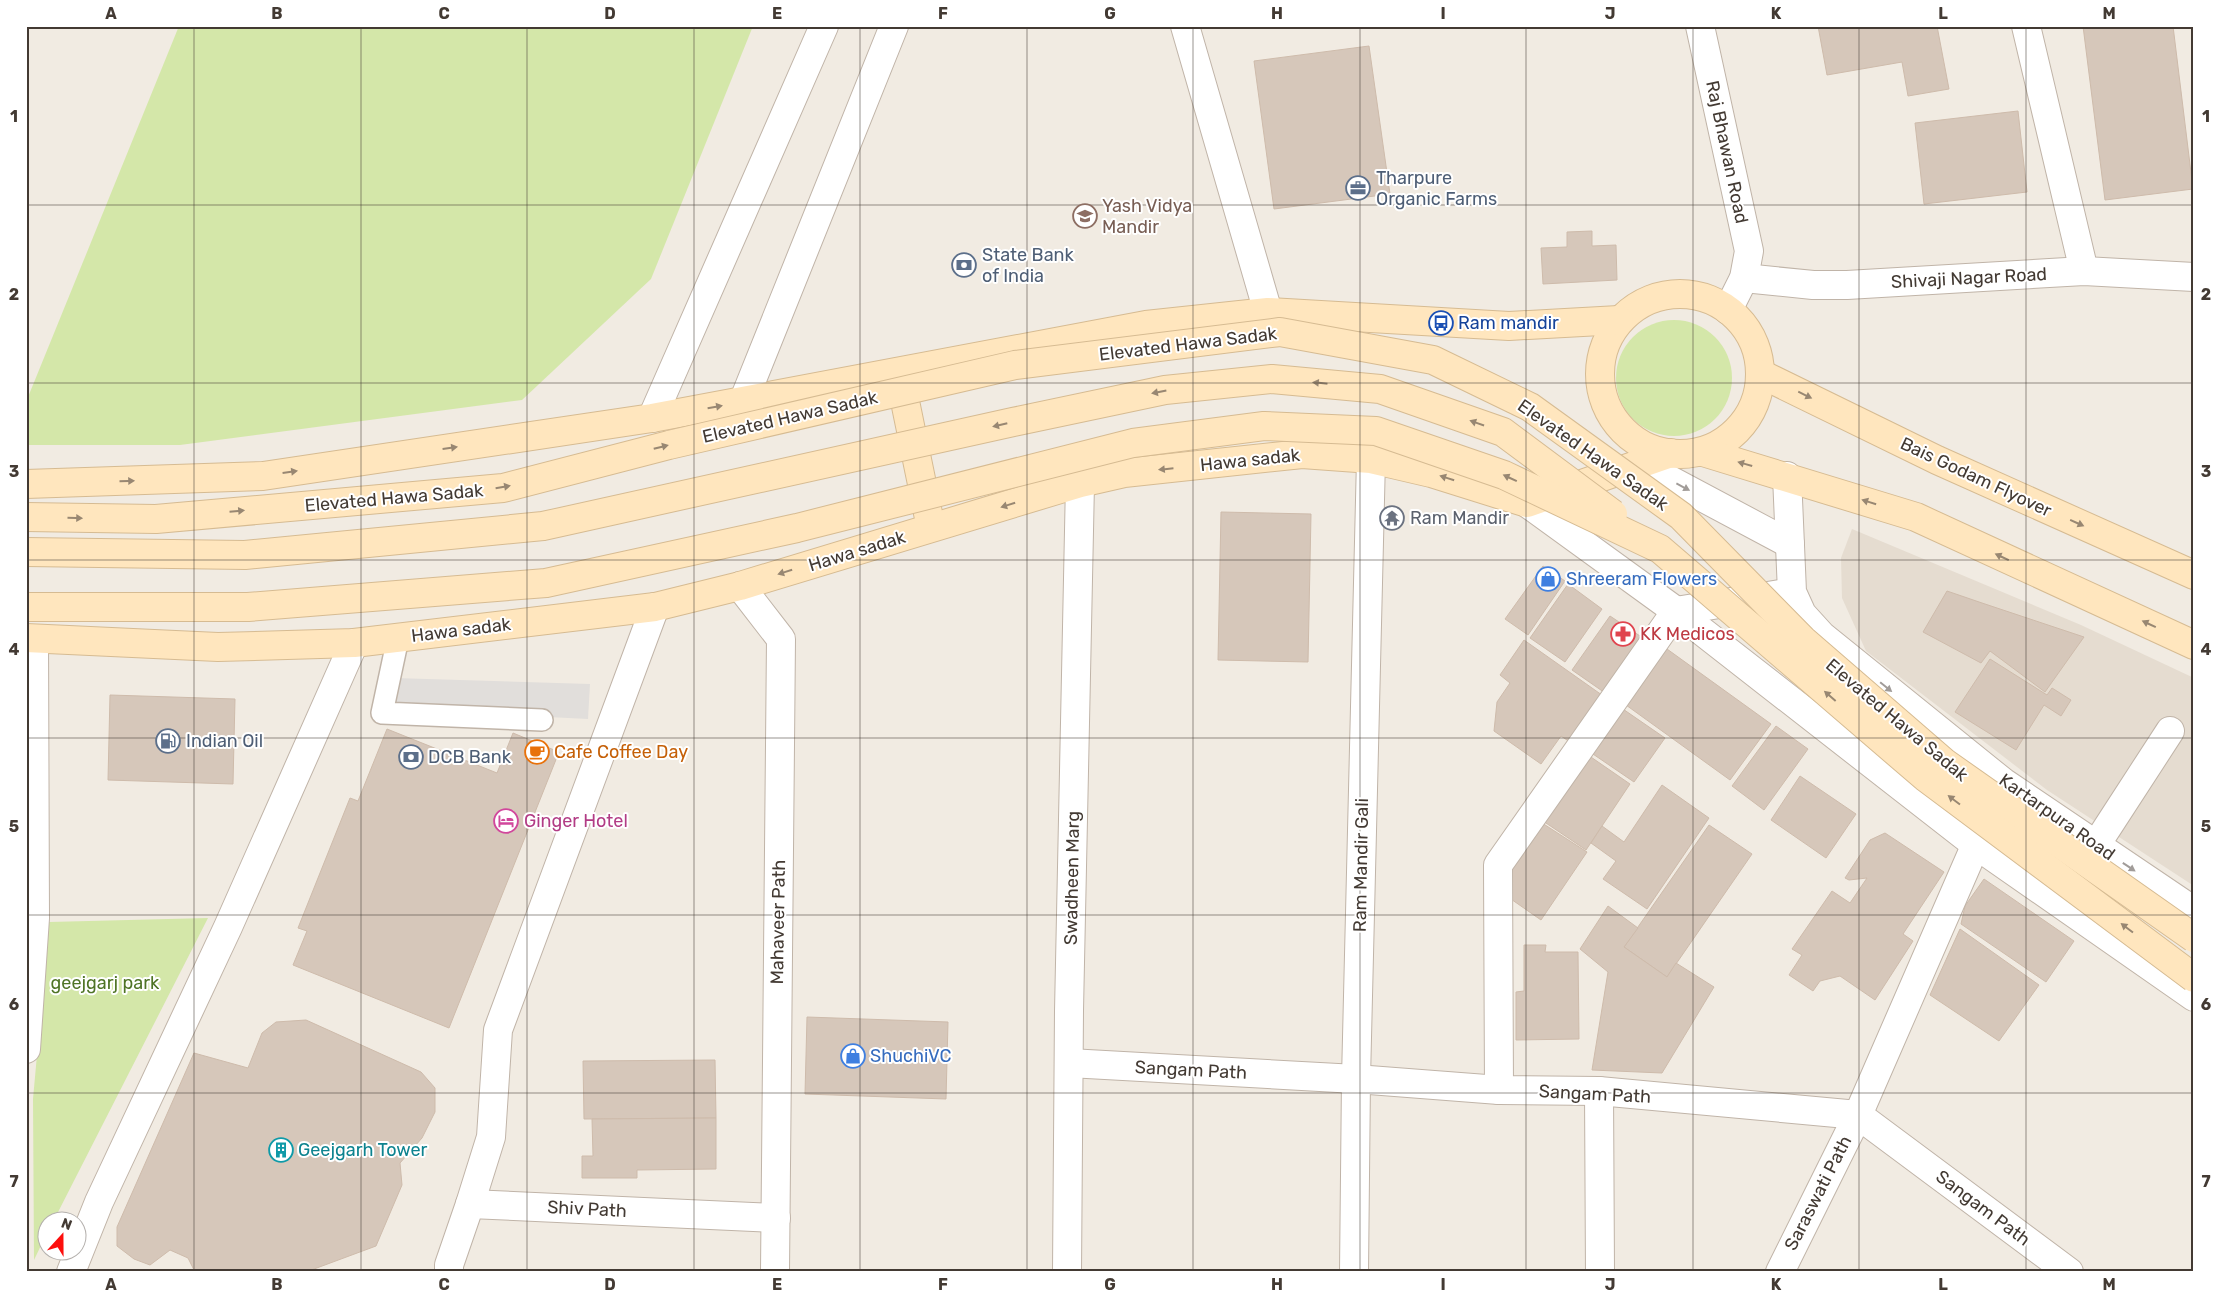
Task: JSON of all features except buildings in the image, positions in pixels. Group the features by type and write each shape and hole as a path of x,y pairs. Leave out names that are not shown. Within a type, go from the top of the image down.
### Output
{"main road":[{"path":"1671,454 1651,450 1629,437 1612,418 1602,393 1599,368 1606,342 1620,320 1638,305 1660,296 1684,294 1707,299 1728,310 1746,328 1757,350 1761,374 1757,399 1745,422 1726,440 1703,452"},
{"path":"26,484 263,476 652,418 1146,325 1268,312 1508,326 1620,320"},
{"name":"Elevated Hawa Sadak","path":"26,517 156,519 503,488 697,438 1015,366 1280,332 1424,358 1433,360 1530,407 1681,516 1803,640 1945,763 2194,938"},
{"path":"899,372 932,528"},
{"name":"Bais Godam Flyover","path":"1761,374 1937,460 2194,575"},
{"path":"26,552 245,555 542,526 1165,390 1272,379 1380,389 1503,432 1660,550"},
{"name":"Elevated Hawa Sadak","path":"26,607 248,607 546,583 797,528 1132,443 1264,426 1376,431 1504,475 1660,550 1925,778 2194,978"},
{"path":"1527,503 1671,454 1703,452 1787,476 1916,517 2194,644"},
{"name":"Hawa sadak","path":"30,638 218,647 354,643 655,607 740,586 1080,484 1124,473 1302,454 1371,459 1431,473 1527,503"}],"street":[{"path":"652,418 824,26"},
{"path":"743,402 894,26"},
{"path":"1185,26 1268,312"},
{"name":"Raj Bhawan Road","path":"1700,26 1749,251 1744,278 1728,310"},
{"path":"2026,26 2084,271"},
{"name":"Shivaji Nagar Road","path":"1744,278 1813,285 1847,285 2084,271 2194,276"},
{"name":"Ram Mandir Gali","path":"1354,1272 1356,1079 1371,459"},
{"path":"1640,464 1790,544"},
{"name":"Kartarpura Road","path":"1787,476 1792,592 1802,614 1822,636 2004,782 2194,911"},
{"name":"Swadheen Marg","path":"1067,1272 1080,484"},
{"path":"1527,503 1676,611 1976,845 2194,997"},
{"name":"Mahaveer Path","path":"740,586 781,639 775,1272"},
{"path":"1499,1090 1498,865 1676,611 1792,592"},
{"path":"449,1272 449,1265 491,1137 498,1030 655,607"},
{"path":"26,1049 35,918 30,638"},
{"path":"72,1272 99,1202 228,926 354,643"},
{"path":"2096,845 2170,731"},
{"name":"Saraswati Path","path":"1780,1272 1858,1115 2004,782"},
{"name":"Sangam Path","path":"1069,1063 1356,1079 1499,1090 1599,1092 1858,1115 2069,1272"},
{"path":"1599,1092 1600,1272"},
{"name":"Shiv Path","path":"470,1204 776,1218"}],"lane":[{"path":"398,638 382,713 542,720"}],"shaded area":[{"path":"1852,529 2081,625 2194,678 2194,886 2047,790 1866,651 1842,598 1841,558"},
{"path":"394,678 590,684 588,719 394,709"}],"green space":[{"path":"179,26 753,26 651,279 522,400 180,445 26,445 26,402"},
{"path":"1674,320 1696,324 1715,337 1728,356 1732,378 1728,400 1715,419 1696,432 1674,436 1652,432 1633,419 1620,400 1616,378 1620,356 1633,337 1652,324"},
{"name":"geejgarj park","path":"208,918 59,1210 38,1210 38,1252 34,1260 33,1099 49,922"}],"place":[{"name":"Tharpure Organic Farms","path":"1358,188"},
{"name":"Yash Vidya Mandir","path":"1085,216"},
{"name":"State Bank of India","path":"964,265"},
{"name":"Ram mandir","path":"1441,323"},
{"name":"Ram Mandir","path":"1392,518"},
{"name":"Shreeram Flowers","path":"1548,579"},
{"name":"KK Medicos","path":"1623,634"},
{"name":"Indian Oil","path":"168,741"},
{"name":"Cafe Coffee Day","path":"537,752"},
{"name":"DCB Bank","path":"411,757"},
{"name":"Ginger Hotel","path":"506,821"},
{"name":"ShuchiVC","path":"853,1056"},
{"name":"Geejgarh Tower","path":"281,1150"}]}
